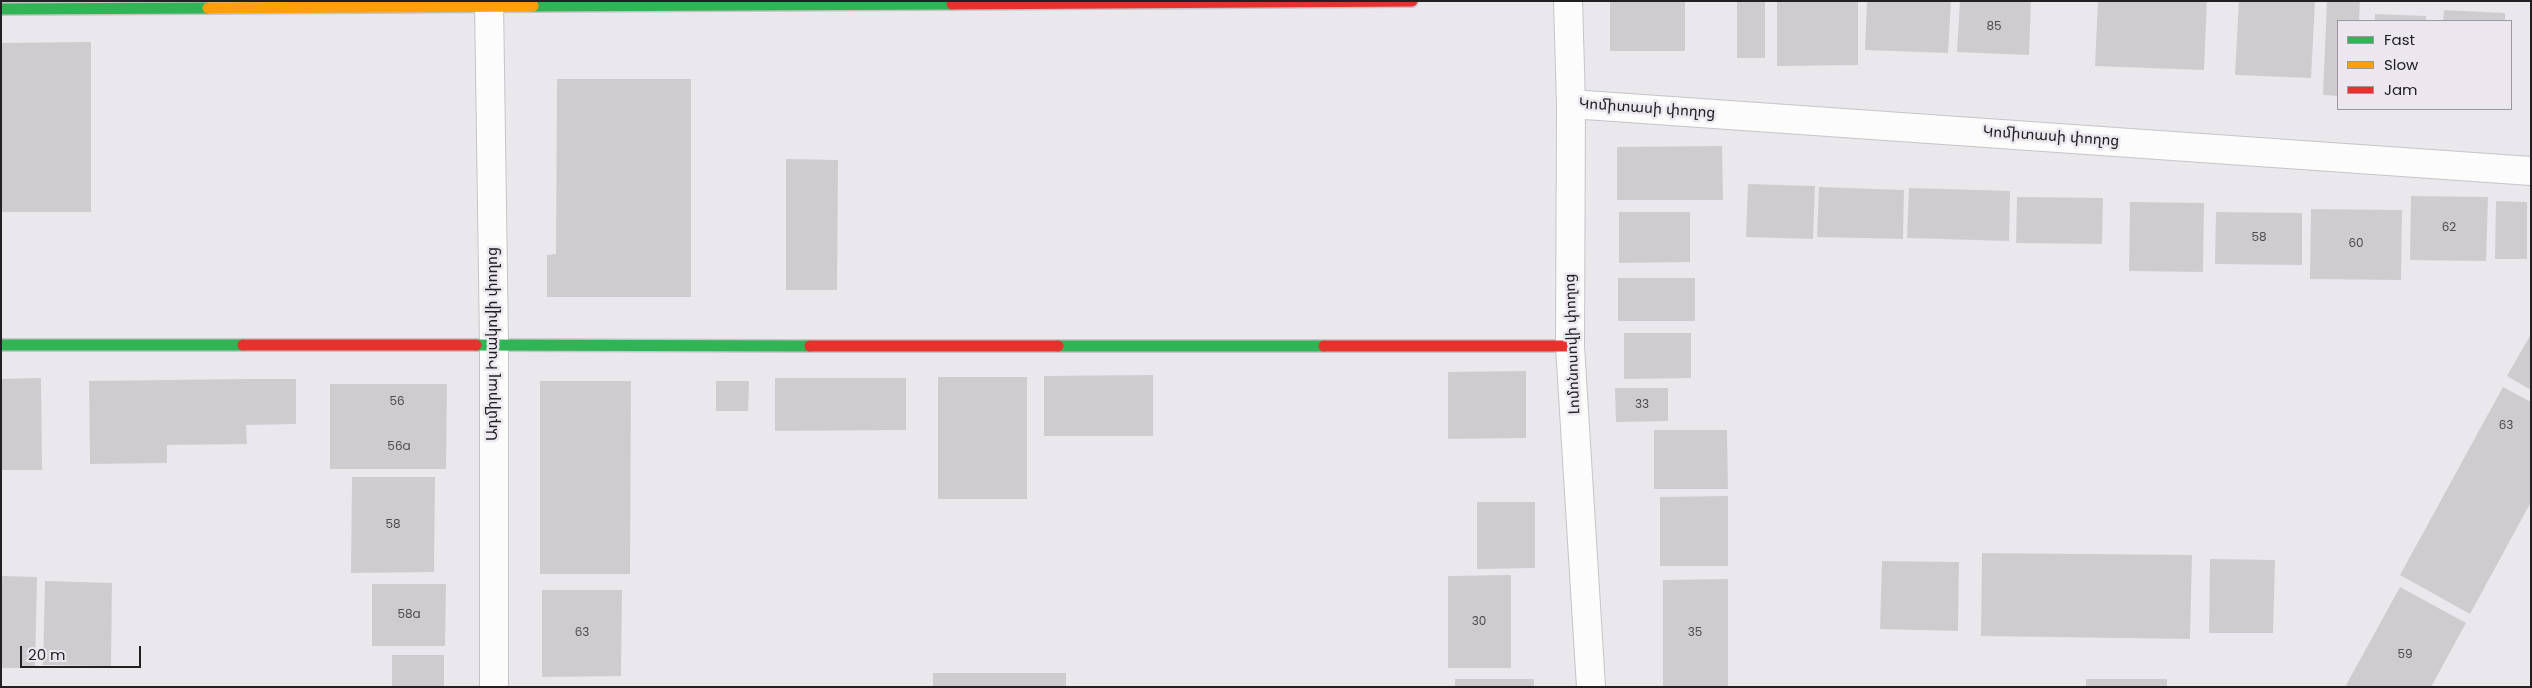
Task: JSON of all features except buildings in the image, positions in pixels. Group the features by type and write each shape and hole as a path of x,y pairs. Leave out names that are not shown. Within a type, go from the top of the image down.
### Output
{"street":[{"path":"1,9 489,3 1412,1"},
{"name":"Լոմոնոսովի փողոց","path":"1568,1 1571,104 1570,346 1590,687"},
{"name":"Ադմիրալ Իսակովի փողոց","path":"489,3 494,344 494,687"},
{"name":"Կոմիտասի փողոց","path":"1571,104 2531,171"},
{"path":"1,346 494,344 1570,346"}],"traffic: fast":[{"path":"533,6 952,4"},
{"path":"1,9 208,8"},
{"path":"1,345 243,345"},
{"path":"476,345 810,346"},
{"path":"1058,346 1324,346"}],"traffic: slow":[{"path":"208,8 533,6"}],"traffic: jam":[{"path":"952,4 1412,1"},
{"path":"243,345 476,345"},
{"path":"810,346 1058,346"},
{"path":"1324,346 1570,346"}]}
